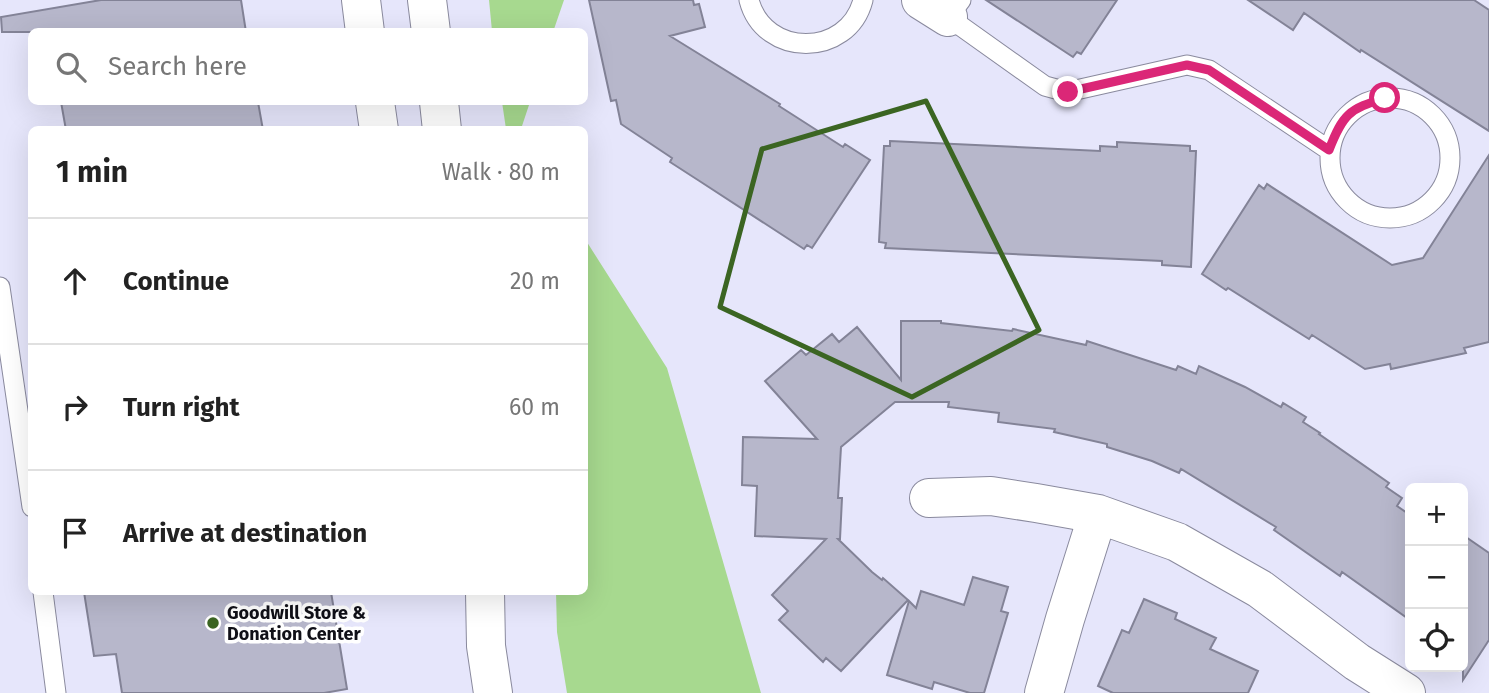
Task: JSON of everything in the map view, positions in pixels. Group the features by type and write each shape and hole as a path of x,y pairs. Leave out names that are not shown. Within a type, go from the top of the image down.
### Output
{"street":[{"path":"361,0 364,28"},
{"path":"427,0 430,28"},
{"path":"375,105 378,126"},
{"path":"439,105 442,126"},
{"path":"929,498 992,496 1098,514 1177,542 1260,589 1357,662 1406,693"},
{"path":"1045,693 1098,514"},
{"path":"467,595 486,646"},
{"path":"485,595 486,646 493,693"}],"lane":[{"path":"749,0 761,24 780,38 803,44 826,41 846,29 861,10 863,0"},
{"path":"943,6 1045,86 1068,92 1187,65 1209,70 1329,150 1332,177 1346,200 1368,215 1395,219 1421,211 1441,192 1451,167 1448,140 1434,116 1412,101 1385,98 1359,106 1339,124 1329,150"},
{"path":"0,287 8,386 28,487"},
{"path":"43,595 56,693"}],"highlighted area":[{"path":"926,101 1039,330 912,397 720,307 762,149"}],"green space":[{"path":"489,0 564,0 554,28 492,28"},
{"path":"502,105 529,105 522,126 506,126"},
{"path":"588,244 667,368 761,693 567,693 557,632 556,595 588,595"}],"building":[{"path":"101,0 241,0 245,28 28,28 28,32 2,32 1,17"},
{"path":"589,0 693,0 694,5 699,4 705,27 670,36 780,104 779,106 843,147 845,144 870,160 812,248 807,245 804,249 670,162 672,158 621,124 616,100 611,101"},
{"path":"986,0 1117,0 1081,54 1077,52 1073,57"},
{"path":"1248,0 1474,0 1489,10 1489,131 1361,50 1360,52 1304,13 1293,30"},
{"path":"62,105 259,105 262,126 65,126"},
{"path":"890,141 1100,151 1100,146 1117,147 1117,142 1190,146 1190,151 1196,151 1191,267 1162,265 1162,261 885,248 886,243 879,242 884,146 890,146"},
{"path":"1489,155 1489,342 1464,348 1466,353 1391,369 1390,364 1365,369 1312,335 1309,339 1202,274 1259,185 1264,189 1267,184 1392,265 1423,258"},
{"path":"901,321 941,321 1013,329 1086,345 1087,341 1176,370 1178,366 1196,374 1199,366 1281,407 1283,403 1306,417 1303,422 1389,483 1386,487 1402,498 1397,506 1405,512 1405,616 1342,572 1340,576 1274,530 1276,527 1181,469 1179,473 1152,461 1107,447 1107,444 1054,432 1055,429 998,422 999,413 948,407 949,402 895,402 841,447 838,498 842,498 838,539 872,572 908,600 841,671 826,658 823,662 779,620 788,611 772,595 826,539 755,536 757,486 742,485 743,437 817,439 765,381 801,350 806,355 832,334 839,342 857,327 901,380"},
{"path":"1468,538 1489,553 1489,640 1463,680 1463,672 1468,672"},
{"path":"973,577 1008,587 1001,611 1008,613 984,693 970,693 934,682 932,689 887,675 909,601 916,608 921,591 964,605"},
{"name":"Goodwill Store & Donation Center","path":"84,595 331,595 347,689 324,693 122,693 116,654 94,656"},
{"path":"1144,599 1177,613 1175,619 1216,638 1210,649 1258,671 1248,693 1113,693 1098,686 1122,630 1129,633"}],"place":[{"name":"Goodwill Store & Donation Center","path":"213,623"}],"route":[{"path":"1068,92 1187,65 1209,70 1329,150 1339,124 1359,106 1385,98"}]}
